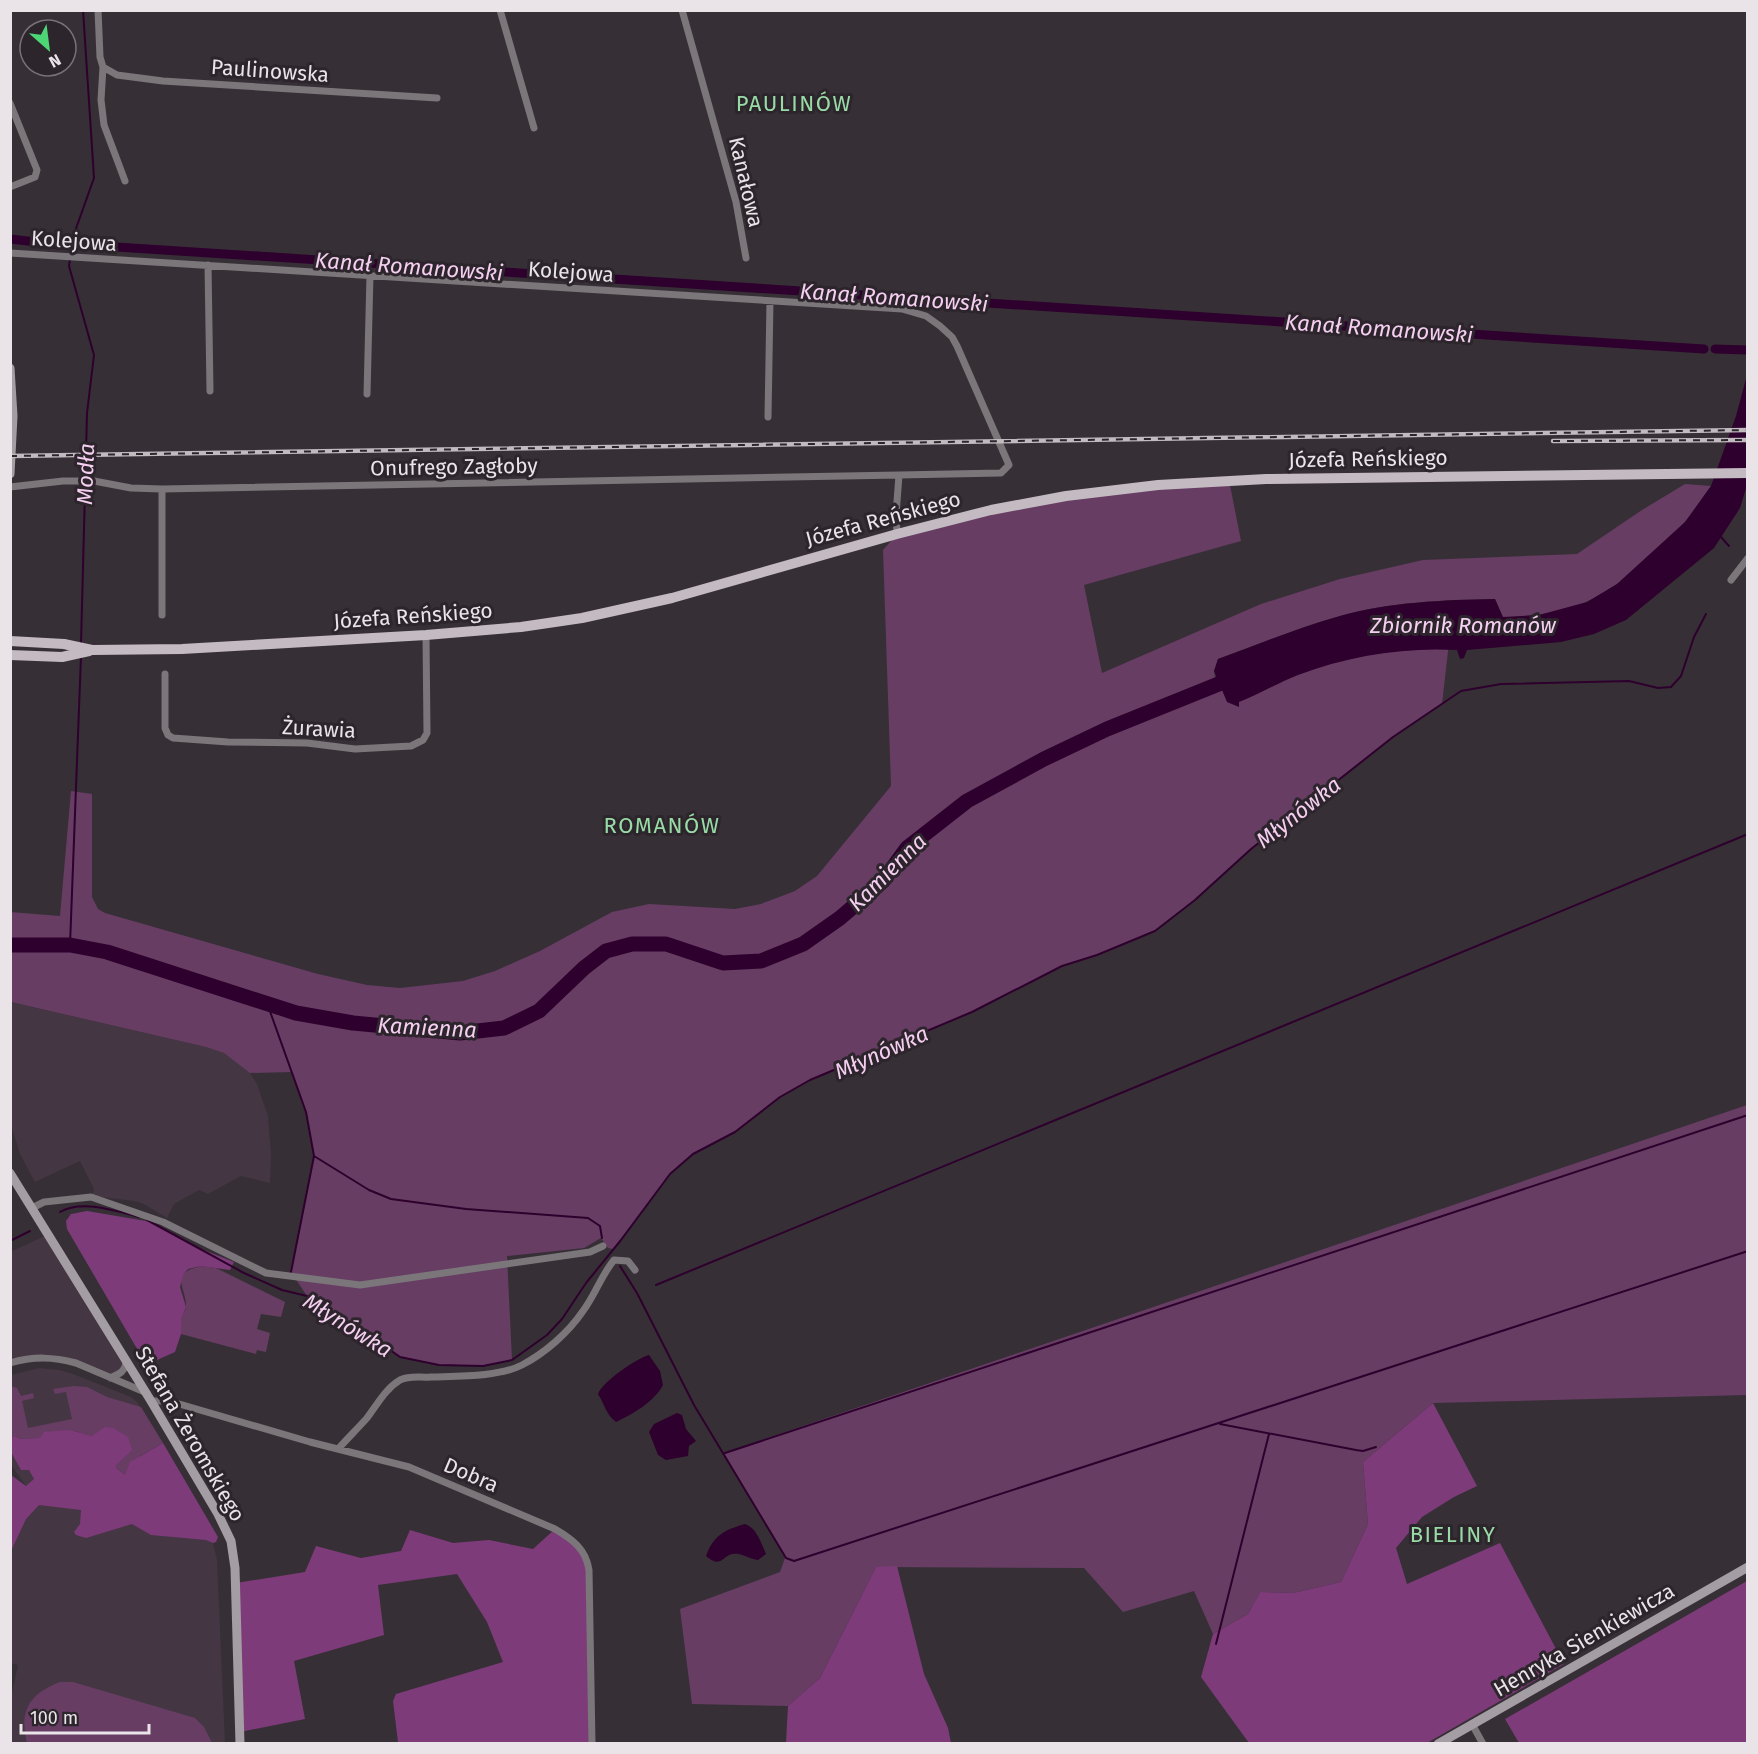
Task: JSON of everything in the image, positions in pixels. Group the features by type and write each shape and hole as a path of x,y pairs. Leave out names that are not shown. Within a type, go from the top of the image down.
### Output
{"main road":[{"name":"Józefa Reńskiego","path":"10,655 62,657 92,650 197,648 426,635 521,627 626,609 727,584 897,534 1029,502 1123,488 1266,479 1748,473"},
{"name":"Józefa Reńskiego","path":"10,641 63,644 92,650"}],"street":[{"path":"98,10 100,57 103,67 101,100 104,125 125,181"},
{"path":"500,10 534,128"},
{"name":"Kanałowa","path":"682,10 736,202 746,258"},
{"name":"Paulinowska","path":"103,67 112,74 164,81 437,98"},
{"path":"10,103 37,170 35,177 10,187"},
{"name":"Kolejowa","path":"10,253 902,309 919,313 940,326 957,346 1008,462 1007,468"},
{"path":"208,265 210,391"},
{"path":"367,394 370,275"},
{"path":"768,417 770,301"},
{"path":"10,368 14,416 10,474"},
{"name":"Onufrego Zagłoby","path":"10,487 75,481 94,481 131,488 162,489 982,475 1001,473 1007,468"},
{"path":"897,534 899,475"},
{"path":"162,489 162,615"},
{"path":"1731,580 1748,558"},
{"name":"Żurawia","path":"165,674 165,728 168,735 173,738 228,742 307,743 355,749 411,746 423,740 427,733 426,635"},
{"name":"Stefana Żeromskiego","path":"10,1173 149,1397 218,1514 231,1541 235,1568 240,1743"},
{"path":"32,1208 44,1202 92,1197 163,1222 266,1272 360,1285 590,1252 603,1246"},
{"path":"339,1449 385,1393 399,1381 413,1376 430,1378 478,1375 519,1366 541,1353 566,1331 584,1310 605,1271 614,1260 628,1261 635,1270"},
{"name":"Dobra","path":"10,1363 31,1357 49,1357 76,1363 149,1397 410,1467 555,1529 578,1546 584,1554 589,1570 592,1743"},
{"path":"110,1378 123,1372 126,1359"},
{"name":"Henryka Sienkiewicza","path":"1438,1743 1748,1567"},
{"path":"1472,1724 1483,1743"}],"shaded area":[{"path":"1229,480 1241,541 1084,585 1102,673 1261,604 1340,579 1423,560 1577,554 1685,484 1711,486 1688,519 1651,556 1614,586 1579,605 1547,613 1503,618 1495,599 1397,605 1359,611 1324,621 1218,659 1214,671 1216,686 1315,643 1451,625 1442,704 1393,737 1251,849 1195,900 1155,931 1097,955 1062,966 972,1012 810,1080 780,1097 735,1132 693,1154 670,1174 613,1249 608,1248 601,1238 584,1248 507,1256 512,1360 483,1366 439,1365 400,1357 307,1296 291,1272 314,1156 306,1112 292,1072 250,1073 224,1053 206,1047 11,1002 10,912 60,916 71,791 92,794 92,897 98,909 105,913 318,974 367,985 400,988 463,981 495,971 540,951 612,912 649,904 735,909 761,904 795,891 817,876 891,786 883,550 897,534 991,510"},
{"path":"10,1002 206,1047 224,1053 242,1065 257,1084 268,1116 271,1154 270,1183 241,1176 208,1194 199,1190 174,1204 167,1218 135,1201 92,1196 94,1189 80,1161 35,1182 20,1154 11,1125"},
{"path":"1747,1105 1747,1395 1433,1403 1363,1462 1368,1524 1341,1582 1293,1593 1260,1592 1248,1614 1213,1634 1194,1591 1123,1612 1084,1568 876,1567 820,1678 788,1706 692,1704 680,1609 780,1572 785,1558 724,1453"},
{"path":"87,1211 152,1222 196,1247 234,1262 230,1270 201,1266 188,1269 183,1275 180,1287 186,1307 175,1352 148,1364 143,1359 67,1229 66,1221 71,1214"},
{"path":"49,1234 126,1366 110,1378 64,1360 11,1363 10,1252"},
{"path":"201,1266 216,1268 285,1302 281,1317 261,1314 257,1329 270,1333 266,1352 257,1350 256,1354 181,1334 181,1322 186,1306 182,1277 191,1269"},
{"path":"39,1368 73,1374 131,1397 137,1402 163,1443 140,1456 198,1517 213,1543 217,1560 225,1743 11,1743 11,1697 18,1665 11,1663 11,1515 26,1486 11,1465 11,1375"},
{"path":"10,1386 17,1388 21,1396 33,1393 34,1398 22,1401 28,1428 72,1419 66,1392 55,1394 53,1389 87,1387 107,1397 141,1407 163,1443 140,1456 125,1475 116,1468 92,1436 70,1430 40,1438 20,1439 15,1436 11,1438"},
{"path":"1433,1403 1477,1486 1422,1517 1396,1548 1407,1584 1500,1543 1564,1664 1427,1743 1249,1743 1201,1677 1213,1634 1248,1614 1260,1592 1293,1593 1341,1582 1368,1524 1363,1462"},
{"path":"105,1427 113,1428 128,1437 132,1450 116,1465 116,1468 125,1475 130,1462 163,1443 218,1537 216,1542 151,1535 132,1524 86,1538 74,1532 80,1524 81,1510 39,1505 26,1519 11,1551 11,1475 26,1486 34,1479 29,1470 21,1470 11,1452 11,1438 15,1436 20,1439 40,1438 44,1432 70,1430 92,1436"},
{"path":"555,1529 572,1540 588,1562 592,1743 396,1743 398,1742 393,1701 396,1694 503,1662 487,1622 457,1574 378,1585 384,1635 294,1661 305,1719 240,1732 236,1583 305,1572 316,1546 361,1558 401,1551 410,1530 453,1543 489,1540 533,1549"},
{"path":"897,1566 924,1674 948,1728 951,1743 786,1743 788,1706 820,1678 876,1567"},
{"path":"1747,1581 1747,1743 1519,1743 1505,1719"},
{"path":"60,1682 73,1682 195,1718 204,1727 212,1743 27,1743 24,1722 29,1705 41,1692"}],"water":[{"name":"Zbiornik Romanów","path":"1747,375 1747,485 1740,508 1714,548 1626,620 1594,634 1561,642 1467,650 1464,658 1460,659 1457,650 1437,649 1356,658 1298,675 1239,702 1239,707 1227,702 1214,671 1218,659 1324,621 1359,611 1397,605 1475,599 1495,599 1503,617 1539,615 1587,602 1617,584 1685,522 1711,486 1736,416"},
{"path":"649,1355 660,1371 663,1385 649,1402 616,1422 607,1412 598,1394 606,1383 620,1371"},
{"path":"677,1413 682,1415 686,1429 696,1441 689,1446 688,1456 666,1460 658,1455 649,1432 654,1424"},
{"path":"745,1524 756,1532 766,1554 758,1560 732,1554 716,1562 706,1556 716,1538"}],"waterway":[{"name":"Modła","path":"81,644 87,413 94,355 69,266 73,237 94,178 83,10"},
{"name":"Kanał Romanowski","path":"10,239 63,245"},
{"name":"Kanał Romanowski","path":"85,245 1704,349"},
{"name":"Kanał Romanowski","path":"1715,349 1748,350"},
{"name":"Młynówka","path":"1721,537 1729,546"},
{"name":"Młynówka","path":"147,1220 244,1273 282,1290 307,1296 400,1357 439,1365 483,1366 512,1360 547,1335 562,1319 586,1283 670,1174 693,1154 735,1132 780,1097 810,1080 972,1012 1062,966 1097,955 1155,931 1195,900 1251,849 1393,737 1461,691 1501,684 1629,681 1658,688 1671,687 1681,676 1694,637 1706,614"},
{"name":"Modła","path":"70,945 81,656"},
{"name":"Kamienna","path":"10,945 70,945 107,952 296,1013 353,1023 460,1033 504,1028 539,1011 584,968 606,951 632,944 666,944 723,963 761,961 803,944 840,918 883,881 907,848 967,801 1044,759 1107,729 1236,677"},
{"path":"656,1285 1748,834"},
{"path":"267,1003 306,1112 314,1156"},
{"path":"725,1453 1748,1115"},
{"path":"291,1272 314,1156 369,1190 391,1199 466,1209 588,1218 600,1226 602,1238"},
{"name":"Młynówka","path":"60,1212 78,1206 89,1206 139,1217"},
{"name":"Młynówka","path":"10,1241 30,1231"},
{"path":"620,1266 637,1293 694,1405 786,1558 794,1561 1748,1251"},
{"path":"1220,1424 1356,1450 1363,1451 1376,1447"},
{"path":"1216,1644 1269,1434"}],"railway":[{"path":"10,456 1748,430"},
{"path":"1553,441 1748,440"}],"district":[{"name":"PAULINÓW","path":"794,103"},
{"name":"ROMANÓW","path":"662,825"},
{"name":"BIELINY","path":"1453,1534"}]}
